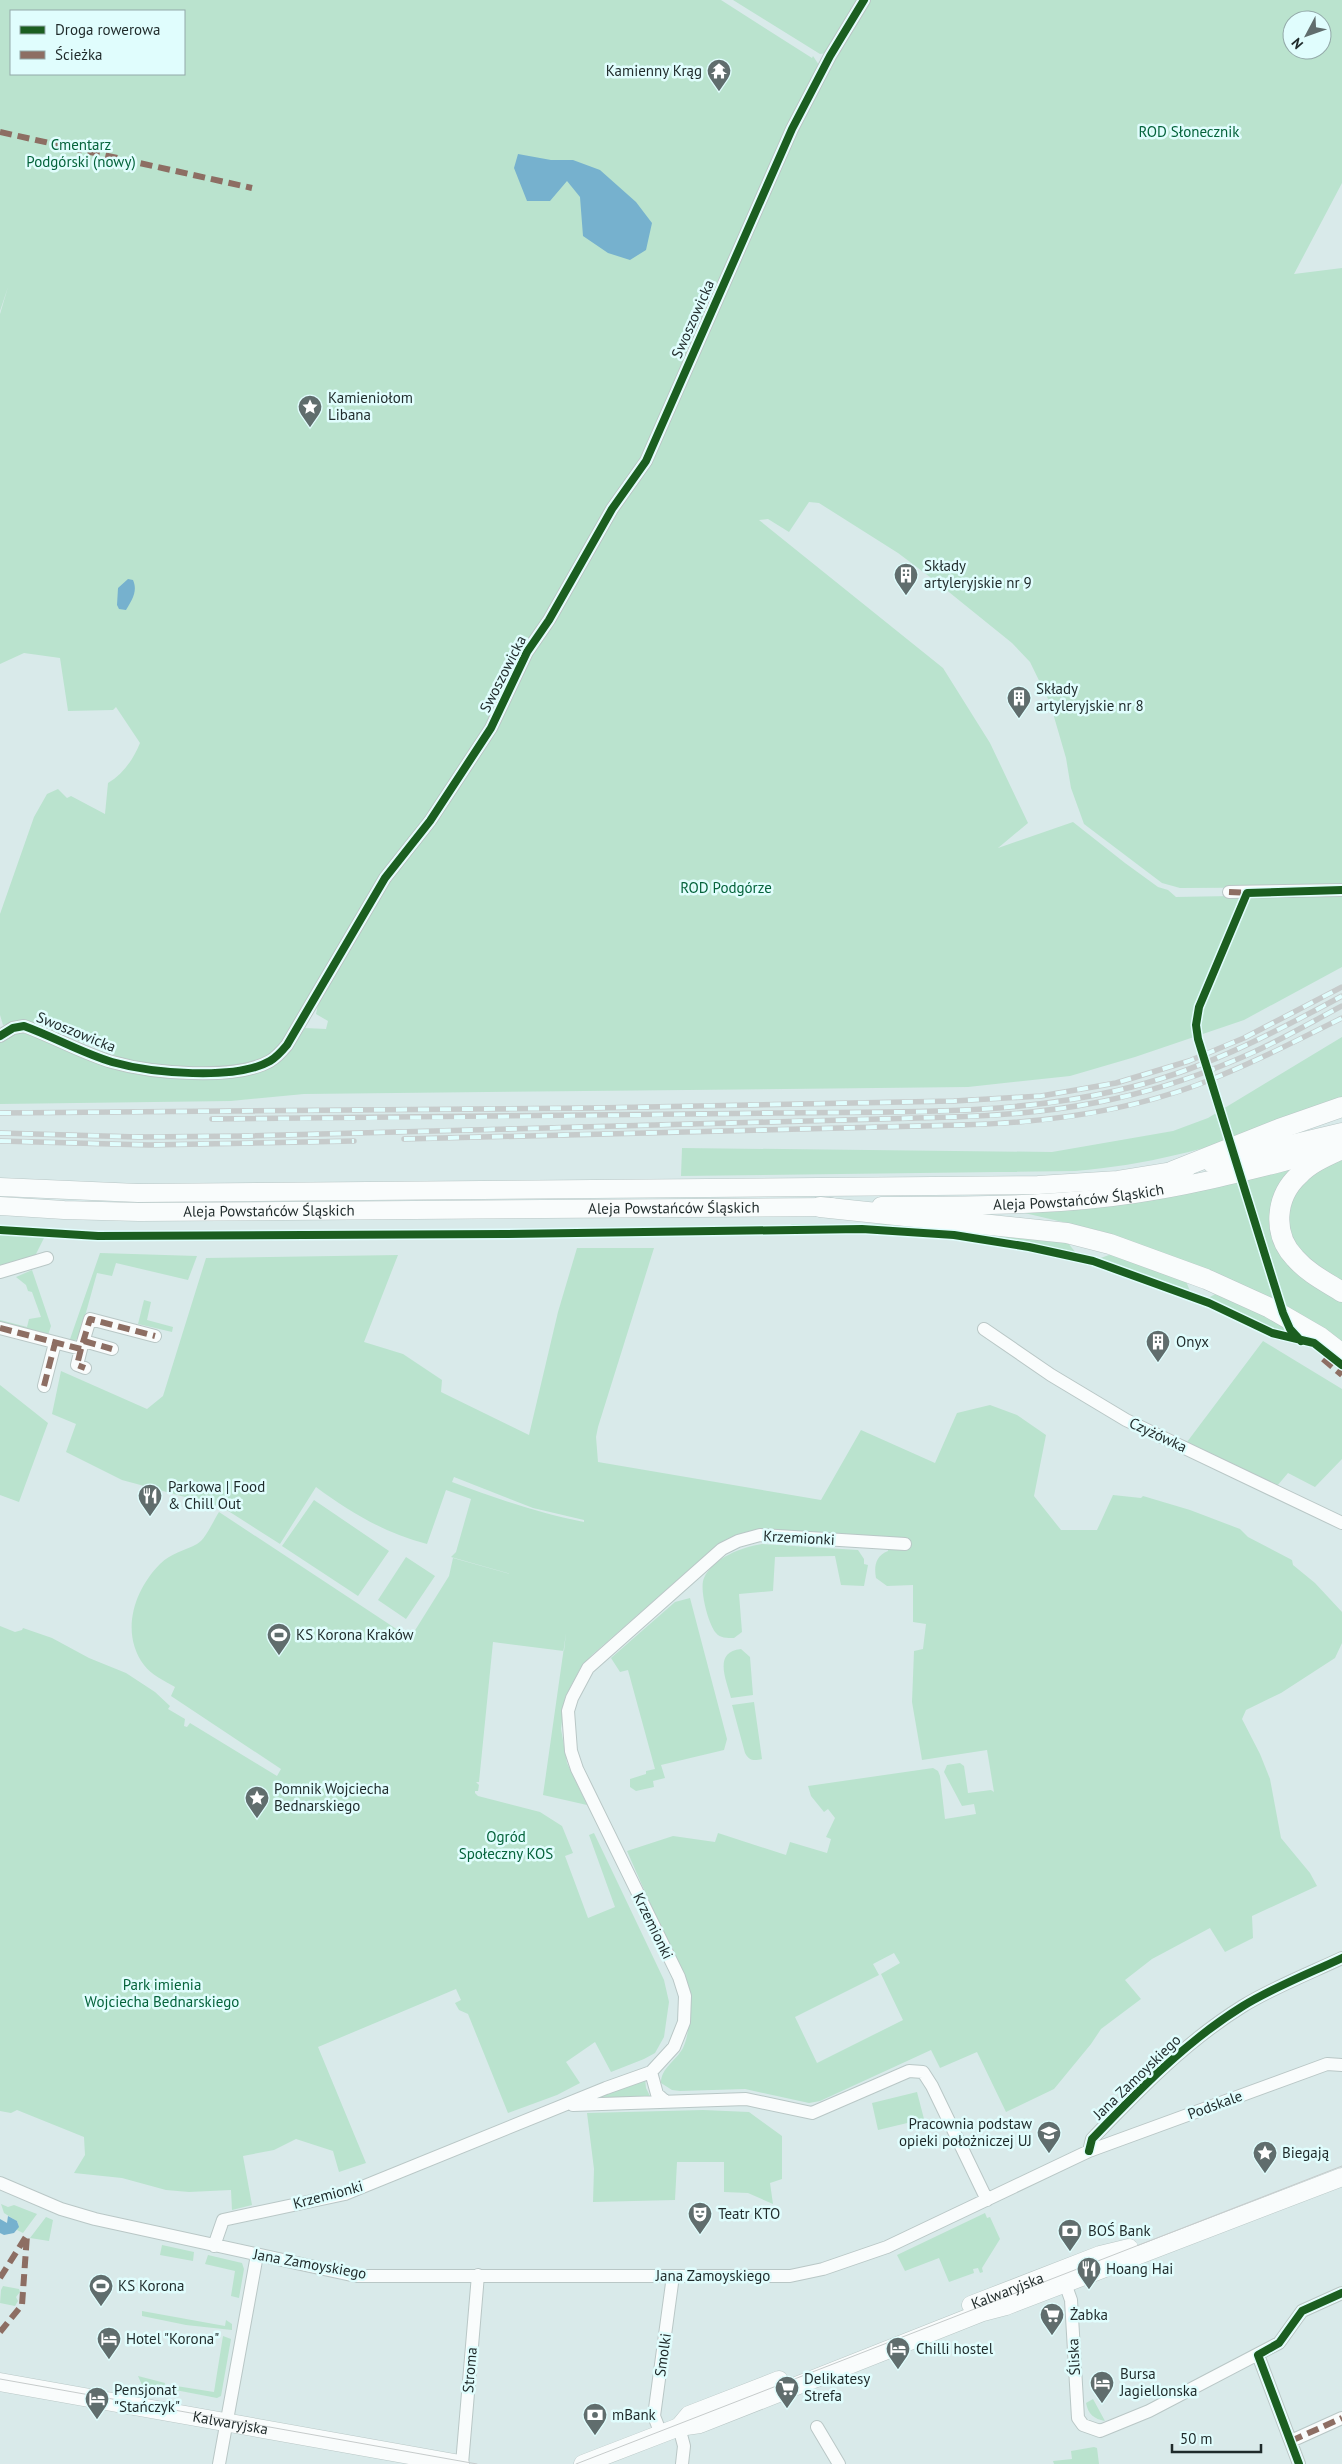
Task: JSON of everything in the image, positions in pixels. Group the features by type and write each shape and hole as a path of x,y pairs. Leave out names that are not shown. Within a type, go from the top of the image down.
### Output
{"main road":[{"path":"1173,1171 1342,1107"},
{"name":"Aleja Powstańców Śląskich","path":"0,1187 148,1193 1038,1185 1097,1182 1173,1171 1342,1132"},
{"path":"1342,1148 1299,1174 1284,1196 1278,1218 1283,1240 1295,1259 1310,1272 1342,1292"},
{"name":"Aleja Powstańców Śląskich","path":"0,1206 129,1212 1013,1204 1108,1198 1182,1186 1342,1148"},
{"path":"820,1207 1067,1233 1110,1244 1206,1279 1270,1308 1320,1336 1342,1354"},
{"name":"Kalwaryjska","path":"1063,2277 1100,2255 1121,2251 1342,2164"},
{"name":"Kalwaryjska","path":"583,2464 679,2427 689,2415 1063,2277 1342,2177"},
{"name":"Kalwaryjska","path":"0,2382 461,2464"}],"street":[{"name":"Swoszowicka","path":"0,1036 12,1028 24,1026 114,1063 169,1072 215,1073 248,1069 270,1060 287,1045 385,878 430,821 491,728 527,652 549,620 612,509 646,461 792,129 830,56 864,0"},
{"path":"1229,892 1342,890"},
{"path":"0,1272 47,1258"},
{"path":"85,1368 77,1365 90,1319 154,1336"},
{"path":"0,1328 55,1343 112,1349"},
{"name":"Czyżówka","path":"984,1330 1051,1375 1126,1420 1342,1523"},
{"path":"44,1386 55,1343"},
{"name":"Krzemionki","path":"214,2246 223,2220 345,2194 606,2088 651,2072 674,2047 684,2022 685,1996 679,1977 577,1769 568,1731 568,1712 572,1698 588,1668 696,1571 722,1549 738,1541 760,1535 905,1544"},
{"name":"Jana Zamoyskiego","path":"0,2183 61,2209 214,2246 356,2276 790,2276 823,2269 887,2246 1089,2151 1092,2139 1149,2080 1205,2033 1245,2005 1342,1958"},
{"name":"Podskale","path":"1089,2151 1327,2064 1342,2065"},
{"path":"566,2105 746,2099 812,2113 909,2071 923,2072 932,2086 986,2200"},
{"path":"651,2072 657,2094 665,2101"},
{"path":"219,2464 257,2255"},
{"name":"Stroma","path":"461,2464 478,2275"},
{"name":"Smolki","path":"661,2434 654,2416 673,2276"},
{"name":"Śliska","path":"1063,2277 1071,2300 1077,2414 1084,2425 1100,2431 1149,2411 1258,2355"},
{"path":"1299,2464 1258,2355 1279,2343 1302,2311 1342,2294"},
{"path":"1291,2441 1342,2418"},
{"path":"679,2427 684,2446 682,2464"},
{"path":"817,2427 839,2464"}],"green space":[{"name":"Kamieniołom Libana","path":"0,0 721,0 812,58 813,56 821,68 655,439 491,722 277,1050 257,1062 231,1067 167,1067 128,1061 35,1023 25,1021 3,1025 0,1015 0,914 34,817 47,794 58,789 67,798 71,796 105,814 108,783 127,766 140,743 116,707 113,710 68,711 60,658 24,653 0,664 0,314 8,287 0,311"},
{"path":"733,0 860,0 827,53 820,54"},
{"path":"869,0 1342,0 1342,183 1294,274 1342,268 1342,887 1180,888 1162,883 1084,824 1071,788 1066,758 1050,703 1030,662 1012,643 898,553 819,503 809,502 789,532 768,519 759,520 943,668 990,743 1028,823 998,848 1073,822 1125,863 1158,887 1168,890 1176,897 1342,894 1342,967 1244,1020 1135,1057 1070,1076 968,1087 304,1094 231,1101 0,1104 0,1043 19,1031 83,1056 236,1075 294,1044 305,1028 326,1029 328,1021 316,1014 318,1004 356,937 658,447 821,79 832,67 831,59"},
{"path":"1342,1037 1342,1103 1211,1146 1145,1162 1075,1171 681,1176 682,1148 1052,1152 1173,1131 1208,1118"},
{"path":"1342,1160 1342,1286 1307,1262 1287,1231 1291,1194 1319,1168"},
{"path":"1297,1164 1274,1224 1342,1297 1342,1343 1182,1260 1101,1231 1016,1211"},
{"path":"792,1224 884,1224 944,1227 946,1230 883,1227 786,1227"},
{"path":"962,1228 1068,1243 1076,1253 960,1232"},
{"path":"0,1233 44,1238 35,1256 0,1267"},
{"path":"577,1248 654,1248 598,1427 596,1437 598,1462 821,1500 861,1430 935,1463 957,1413 990,1405 1017,1415 1046,1435 1034,1496 1061,1530 1097,1530 1113,1495 1141,1498 1143,1496 1190,1510 1240,1529 1248,1537 1292,1560 1293,1565 1315,1583 1342,1612 1342,1643 1335,1658 1281,1693 1246,1710 1242,1719 1260,1754 1270,1779 1281,1838 1310,1873 1317,1886 1252,1916 1253,1938 1225,1952 1210,1928 1152,1959 1125,1980 1141,1999 1101,2029 1054,2089 1006,2112 977,2052 940,2068 931,2050 820,2101 809,2103 745,2089 672,2090 661,2083 663,2073 680,2053 685,2042 689,2021 690,1994 627,1851 673,1836 715,1842 718,1833 786,1855 790,1842 827,1853 831,1839 826,1837 835,1818 828,1809 824,1812 811,1796 808,1786 933,1768 938,1771 940,1776 945,1819 976,1814 974,1804 962,1806 944,1772 947,1765 960,1763 964,1766 968,1793 991,1790 994,1792 987,1750 922,1760 912,1702 914,1651 923,1649 926,1624 913,1622 913,1585 887,1586 876,1578 876,1562 880,1556 888,1551 887,1537 762,1530 708,1553 593,1654 581,1667 565,1697 561,1729 567,1763 587,1805 543,1795 563,1651 493,1642 479,1782 476,1782 479,1785 478,1791 475,1791 475,1793 478,1796 540,1812 562,1826 573,1853 565,1856 588,1918 615,1907 589,1835 594,1833 664,1980 669,2002 664,2037 655,2053 611,2072 595,2042 566,2062 580,2083 557,2095 508,2113 468,2014 459,2010 455,2003 461,2000 456,1989 318,2047 366,2163 339,2172 333,2151 296,2139 274,2150 243,2156 252,2205 232,2210 231,2190 189,2192 166,2190 122,2178 74,2173 85,2155 84,2137 17,2110 11,2113 0,2111 0,1626 15,1632 23,1628 52,1638 89,1658 126,1673 155,1692 170,1706 168,1709 185,1719 184,1726 187,1727 190,1723 277,1776 281,1769 171,1696 175,1687 158,1678 147,1669 137,1653 133,1639 133,1612 143,1586 151,1574 169,1557 200,1542 219,1512 404,1634 409,1640 449,1576 453,1558 557,1587 451,1557 456,1552 471,1499 446,1490 427,1544 397,1534 369,1521 316,1487 280,1544 222,1507 122,1480 66,1452 76,1424 52,1414 61,1371 147,1409 163,1396 206,1258 398,1255 364,1342 403,1354 442,1380 441,1392 529,1435 558,1312","holes":["454,1477 533,1508 584,1520 584,1522 535,1510 485,1494 452,1482","894,1953 900,1963 881,1974 903,2020 817,2063 795,2017 879,1975 873,1964"]},
{"path":"1120,1251 1185,1279 1190,1291 1098,1259"},
{"path":"100,1253 197,1256 188,1280 116,1263 112,1276 97,1273 80,1334 76,1340 69,1342"},
{"path":"32,1270 51,1326 48,1335 0,1323 0,1320 27,1327 29,1319 41,1317 32,1292 28,1291 26,1285 16,1277"},
{"path":"1223,1290 1307,1336 1274,1330 1208,1298"},
{"path":"144,1300 151,1302 147,1320 173,1327 172,1332 138,1324"},
{"path":"1263,1341 1342,1389 1342,1459 1315,1487 1288,1473 1277,1486 1187,1442"},
{"path":"0,1385 48,1423 19,1502 0,1495"},
{"path":"314,1500 389,1551 358,1596 282,1546"},
{"path":"762,1544 858,1550 864,1559 864,1564 868,1565 864,1586 841,1585 835,1556 775,1557 773,1591 739,1594 742,1632 734,1638 720,1636 713,1628 707,1614 703,1597 704,1578 708,1571 721,1559 737,1551"},
{"path":"406,1557 435,1576 406,1619 378,1600"},
{"path":"690,1598 727,1739 724,1750 661,1765 665,1778 653,1781 654,1787 636,1791 630,1787 630,1779 655,1769 628,1670 620,1672 611,1658 675,1602"},
{"path":"741,1649 750,1657 753,1695 731,1698 725,1675 724,1661 732,1651"},
{"path":"754,1702 762,1759 754,1760 748,1758 745,1753 732,1705"},
{"path":"645,2078 646,2088 651,2098 596,2099"},
{"path":"917,2092 924,2119 878,2130 872,2103"},
{"path":"703,2110 749,2112 782,2136 782,2179 770,2183 773,2204 748,2193 724,2192 724,2162 677,2162 675,2200 593,2202 594,2169 587,2113"},
{"path":"1,2204 8,2207 14,2205 37,2214 23,2233 17,2230 18,2222 4,2213"},
{"path":"985,2213 987,2218 990,2217 1000,2239 982,2268 983,2272 980,2273 978,2268 973,2269 974,2273 949,2282 939,2258 905,2271 897,2255"},
{"path":"46,2217 53,2220 49,2241 30,2238"},
{"path":"162,2245 194,2252 193,2261 160,2255"},
{"path":"208,2255 242,2263 244,2269 239,2298 231,2296 235,2271 205,2264"},
{"path":"3,2286 19,2289 20,2292 16,2297 18,2301 15,2306 0,2303"},
{"path":"142,2311 225,2326 226,2320 232,2324 232,2330 186,2325 142,2316"},
{"path":"223,2336 231,2339 221,2396 217,2398 170,2389 170,2385 214,2392"},
{"path":"138,2376 165,2383 164,2389 142,2385"},
{"path":"1093,2399 1105,2421 1098,2419 1088,2410 1086,2403"},
{"path":"1097,2448 1099,2464 1054,2464 1053,2461 1072,2459 1071,2451"}],"water":[{"path":"518,154 551,160 573,160 600,170 636,202 652,223 646,250 630,260 608,253 583,236 580,197 567,181 550,201 527,201 514,168"},
{"path":"128,579 133,580 134,595 126,610 119,609 117,605 118,588"},
{"path":"8,2216 17,2221 19,2227 14,2233 4,2235 0,2233 0,2219 7,2223"}],"tram line":[{"path":"576,2464 1342,2166"},
{"path":"0,2379 477,2464"}],"railway":[{"path":"0,1113 594,1108 954,1101 1041,1096 1116,1083 1189,1061 1244,1038 1342,987"},
{"path":"212,1119 900,1112 989,1109 1033,1105 1119,1090 1206,1063 1288,1025 1342,996"},
{"path":"0,1133 138,1137 248,1136 954,1117 1027,1112 1096,1103 1165,1086 1261,1049 1342,1006"},
{"path":"404,1139 961,1125 1051,1119 1139,1103 1197,1085 1252,1062 1342,1018"},
{"path":"0,1141 149,1145 354,1141"}],"marked path":[{"path":"0,132 252,188"},
{"path":"1229,892 1250,893"},
{"path":"0,1328 81,1349 90,1319 155,1336"},
{"path":"84,1341 112,1349"},
{"path":"44,1386 55,1343"},
{"path":"81,1349 77,1365 85,1368"},
{"path":"1323,1359 1342,1375"},
{"path":"0,2278 27,2235 22,2305 0,2332"},
{"path":"1291,2441 1342,2418"}],"cycle path":[{"path":"0,1036 13,1028 24,1026 112,1062 148,1069 192,1073 215,1073 255,1067 273,1059 287,1045 385,878 430,821 491,728 527,652 549,620 612,509 646,461 792,129 830,56 864,0"},
{"path":"1301,1341 1290,1329 1283,1313 1198,1039 1196,1025 1199,1007 1247,893 1342,890"},
{"path":"0,1230 98,1236 505,1234 862,1229 954,1235 1029,1247 1093,1261 1209,1303 1272,1333 1314,1343 1342,1365"},
{"path":"1089,2151 1092,2139 1145,2085 1202,2035 1255,1999 1342,1958"},
{"path":"1299,2464 1258,2355 1279,2343 1302,2311 1342,2293"}],"place":[{"name":"Kamienny Krąg","path":"719,92"},
{"name":"Kamieniołom Libana","path":"310,428"},
{"name":"Składy artyleryjskie nr 9","path":"906,596"},
{"name":"Składy artyleryjskie nr 8","path":"1019,719"},
{"name":"Onyx","path":"1158,1363"},
{"name":"Parkowa | Food & Chill Out","path":"150,1517"},
{"name":"KS Korona Kraków","path":"279,1656"},
{"name":"Pomnik Wojciecha Bednarskiego","path":"257,1819"},
{"name":"Pracownia podstaw opieki położniczej UJ","path":"1049,2154"},
{"name":"Biegają","path":"1265,2174"},
{"name":"Teatr KTO","path":"700,2235"},
{"name":"BOŚ Bank","path":"1070,2252"},
{"name":"Hoang Hai","path":"1089,2290"},
{"name":"KS Korona","path":"101,2307"},
{"name":"Żabka","path":"1052,2336"},
{"name":"Hotel \"Korona\"","path":"109,2360"},
{"name":"Chilli hostel","path":"898,2370"},
{"name":"Bursa Jagiellonska","path":"1102,2404"},
{"name":"Delikatesy Strefa","path":"787,2409"},
{"name":"Pensjonat \"Stańczyk\"","path":"97,2420"},
{"name":"mBank","path":"595,2436"}],"park label":[{"name":"ROD Słonecznik","path":"1189,132"},
{"name":"Cmentarz Podgórski (nowy)","path":"81,154"},
{"name":"ROD Podgórze","path":"726,888"},
{"name":"Ogród Społeczny KOS","path":"506,1846"},
{"name":"Park imienia Wojciecha Bednarskiego","path":"162,1994"}]}
